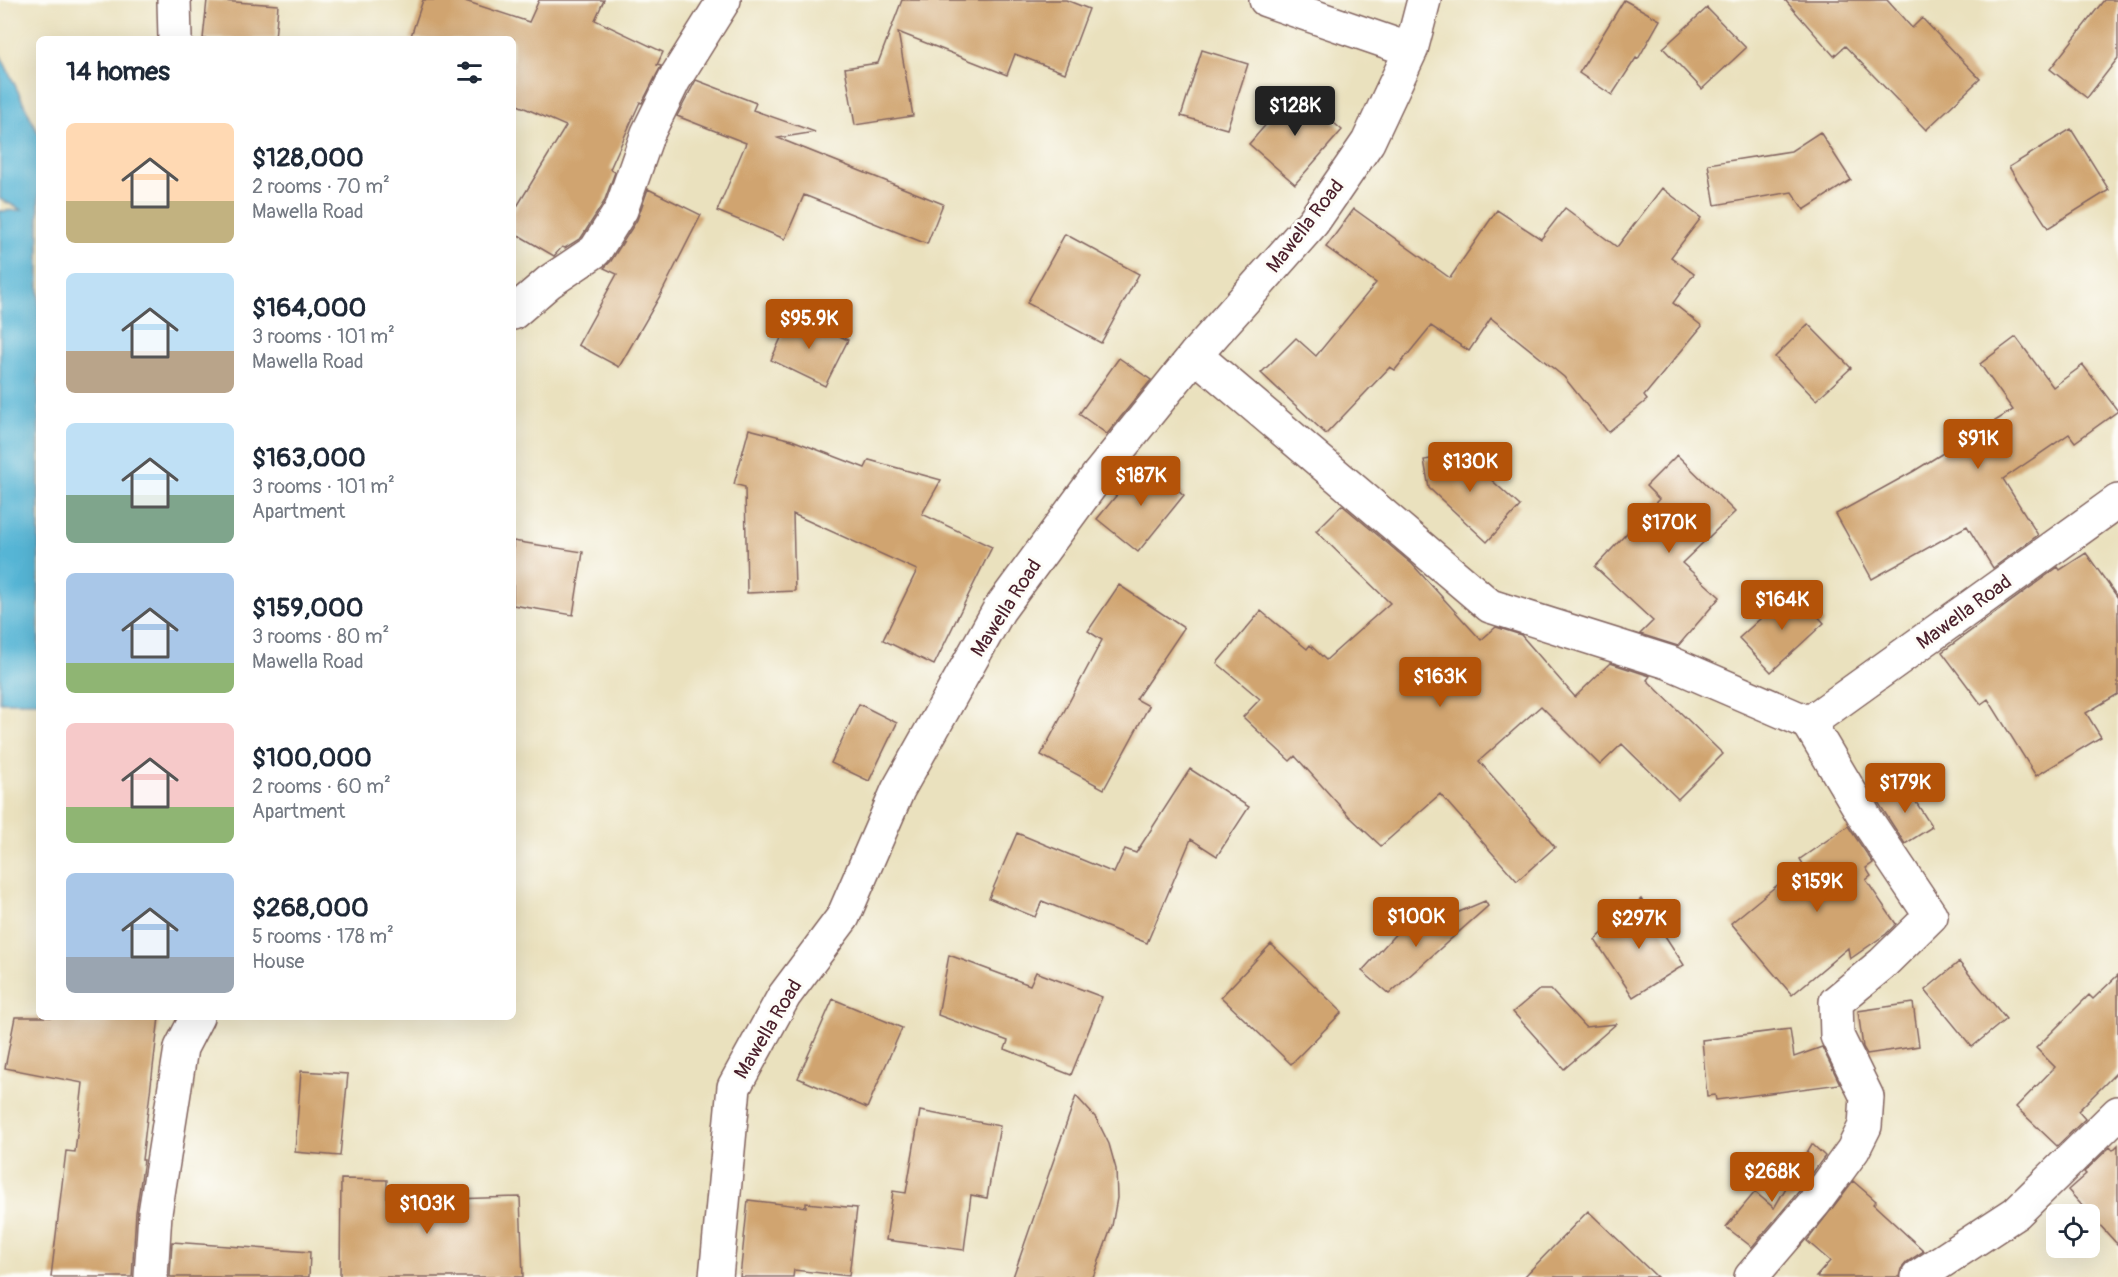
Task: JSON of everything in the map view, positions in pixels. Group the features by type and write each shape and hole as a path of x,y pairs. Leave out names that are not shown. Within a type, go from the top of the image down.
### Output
{"street":[{"path":"174,0 175,36"},
{"path":"516,310 549,282 595,251 621,210 648,133 674,80 724,0"},
{"path":"1266,0 1411,50"},
{"name":"Mawella Road","path":"716,1277 734,1087 784,996 843,917 898,790 999,610 1099,474 1196,355 1313,222 1368,142 1411,50 1424,0"},
{"path":"1196,355 1490,606 1668,662 1809,723 1866,819 1931,916 1882,964 1836,1002 1837,1036 1867,1096 1865,1126 1853,1150 1815,1202 1751,1277"},
{"name":"Mawella Road","path":"1809,723 2118,501"},
{"path":"151,1277 155,1214 181,1048 195,1020"},
{"path":"1918,1277 2016,1213 2118,1113"}],"water":[{"path":"0,54 36,129 36,702 0,702 0,211 22,210 0,199"}],"building":[{"path":"207,0 278,5 275,36 203,36"},
{"path":"423,0 462,0 529,22 539,0 604,0 595,20 663,52 657,65 661,66 642,103 640,102 610,169 615,172 604,202 581,238 565,248 562,247 554,256 516,234 516,208 566,126 516,104 516,36 411,36"},
{"path":"902,0 1066,0 1089,9 1065,73 1015,54 1007,75 898,32 913,116 855,125 845,68 878,63"},
{"path":"1624,0 1660,20 1638,59 1636,58 1612,95 1579,73"},
{"path":"1785,0 1887,0 1912,28 1922,18 1980,79 1926,130 1845,46 1834,56"},
{"path":"2104,0 2118,0 2118,58 2087,98 2050,69"},
{"path":"1707,8 1746,48 1702,89 1663,48"},
{"path":"1202,50 1248,64 1227,129 1181,116"},
{"path":"696,80 756,103 753,110 815,132 778,138 943,204 927,244 804,195 785,239 717,211 746,143 677,116"},
{"path":"1296,90 1342,130 1295,184 1249,144"},
{"path":"2071,129 2109,190 2048,228 2009,167"},
{"path":"1820,132 1851,180 1804,210 1792,192 1715,205 1708,164 1791,151"},
{"path":"1662,188 1701,218 1671,257 1694,274 1673,303 1702,326 1644,396 1647,400 1608,432 1564,377 1491,318 1469,351 1431,326 1395,370 1390,367 1326,434 1261,373 1296,338 1316,356 1376,283 1326,247 1354,209 1450,278 1497,210 1541,239 1565,208 1617,247"},
{"path":"648,189 701,215 660,296 619,367 578,345 617,274 604,268 611,261 637,220"},
{"path":"1065,234 1139,274 1101,343 1027,303"},
{"path":"792,314 848,340 825,386 771,360"},
{"path":"1808,324 1851,368 1816,400 1775,357"},
{"path":"2016,337 2053,387 2083,365 2118,411 2075,442 2069,434 2003,479 2038,535 1993,568 1967,526 1872,579 1836,514 1914,471 2013,410 1980,364"},
{"path":"1119,358 1151,380 1107,434 1079,414"},
{"path":"749,429 792,440 865,468 869,460 941,480 922,514 992,547 934,665 883,640 917,570 793,514 795,591 747,593 745,487 734,484"},
{"path":"1474,452 1476,466 1520,506 1487,542 1429,488 1424,460"},
{"path":"1677,455 1735,512 1682,563 1720,597 1678,646 1640,634 1653,621 1595,567 1659,499 1646,486"},
{"path":"1144,462 1184,495 1138,552 1097,519"},
{"path":"1342,505 1412,564 1481,640 1496,627 1521,635 1575,697 1610,663 1650,676 1647,680 1723,754 1678,799 1622,744 1600,765 1541,706 1479,761 1555,847 1517,881 1440,794 1381,846 1349,816 1295,756 1290,761 1243,717 1260,699 1217,663 1261,611 1307,649 1310,645 1326,660 1390,603 1316,531"},
{"path":"516,541 583,552 573,615 516,606"},
{"path":"2086,553 2118,598 2118,694 2086,713 2101,737 2036,776 1988,699 1981,704 1942,652 2058,567 2060,570"},
{"path":"1119,585 1184,628 1136,699 1149,706 1104,789 1041,755 1102,640 1088,631"},
{"path":"1793,589 1824,623 1771,672 1739,638"},
{"path":"859,704 897,723 869,781 831,763"},
{"path":"1190,769 1249,807 1217,856 1191,839 1147,943 1042,901 1035,917 989,898 1017,833 1114,873 1125,849 1136,853"},
{"path":"1905,785 1932,827 1905,844 1878,802"},
{"path":"1848,826 1873,863 1866,868 1871,876 1866,880 1896,924 1886,934 1850,959 1848,948 1792,995 1731,923 1803,864 1800,859"},
{"path":"1641,899 1684,965 1633,997 1595,940"},
{"path":"1485,901 1488,906 1389,994 1362,971 1410,918 1421,928"},
{"path":"1271,944 1342,1012 1291,1064 1221,997"},
{"path":"949,955 1030,985 1036,972 1102,997 1071,1075 1005,1049 1008,1041 938,1015"},
{"path":"1959,962 2006,1019 1972,1047 1925,990"},
{"path":"2118,975 2118,1071 2078,1111 2085,1119 2057,1146 2016,1107 2055,1067 2036,1048 2089,995 2093,999"},
{"path":"1539,990 1551,990 1585,1027 1616,1024 1564,1069 1513,1012"},
{"path":"833,999 902,1028 867,1108 798,1078"},
{"path":"1913,1003 1919,1046 1867,1054 1863,1047 1858,1011"},
{"path":"15,1017 36,1017 36,1020 159,1020 142,1160 144,1160 136,1212 132,1277 51,1277 66,1151 75,1152 83,1083 5,1068"},
{"path":"1790,1029 1794,1057 1822,1047 1840,1084 1716,1100 1715,1095 1707,1096 1702,1040"},
{"path":"301,1071 348,1074 340,1156 295,1152"},
{"path":"1076,1096 1096,1118 1109,1144 1116,1169 1117,1198 1112,1226 1093,1277 1013,1277"},
{"path":"920,1111 1000,1126 987,1198 971,1195 964,1250 886,1240 893,1191 906,1193"},
{"path":"1812,1144 1825,1156 1752,1247 1726,1227 1755,1192 1774,1208"},
{"path":"2118,1145 2118,1245 2100,1225 2100,1204 2081,1204 2068,1190 2110,1147 2113,1150"},
{"path":"341,1179 387,1180 387,1201 520,1197 523,1277 340,1277"},
{"path":"1853,1181 1876,1201 1873,1204 1924,1251 1907,1262 1901,1269 1899,1277 1816,1277 1830,1261 1807,1241"},
{"path":"748,1200 806,1207 806,1203 857,1208 849,1276 794,1270 793,1277 740,1277"},
{"path":"1588,1211 1657,1277 1524,1277"},
{"path":"172,1242 310,1252 309,1277 170,1277"}]}
